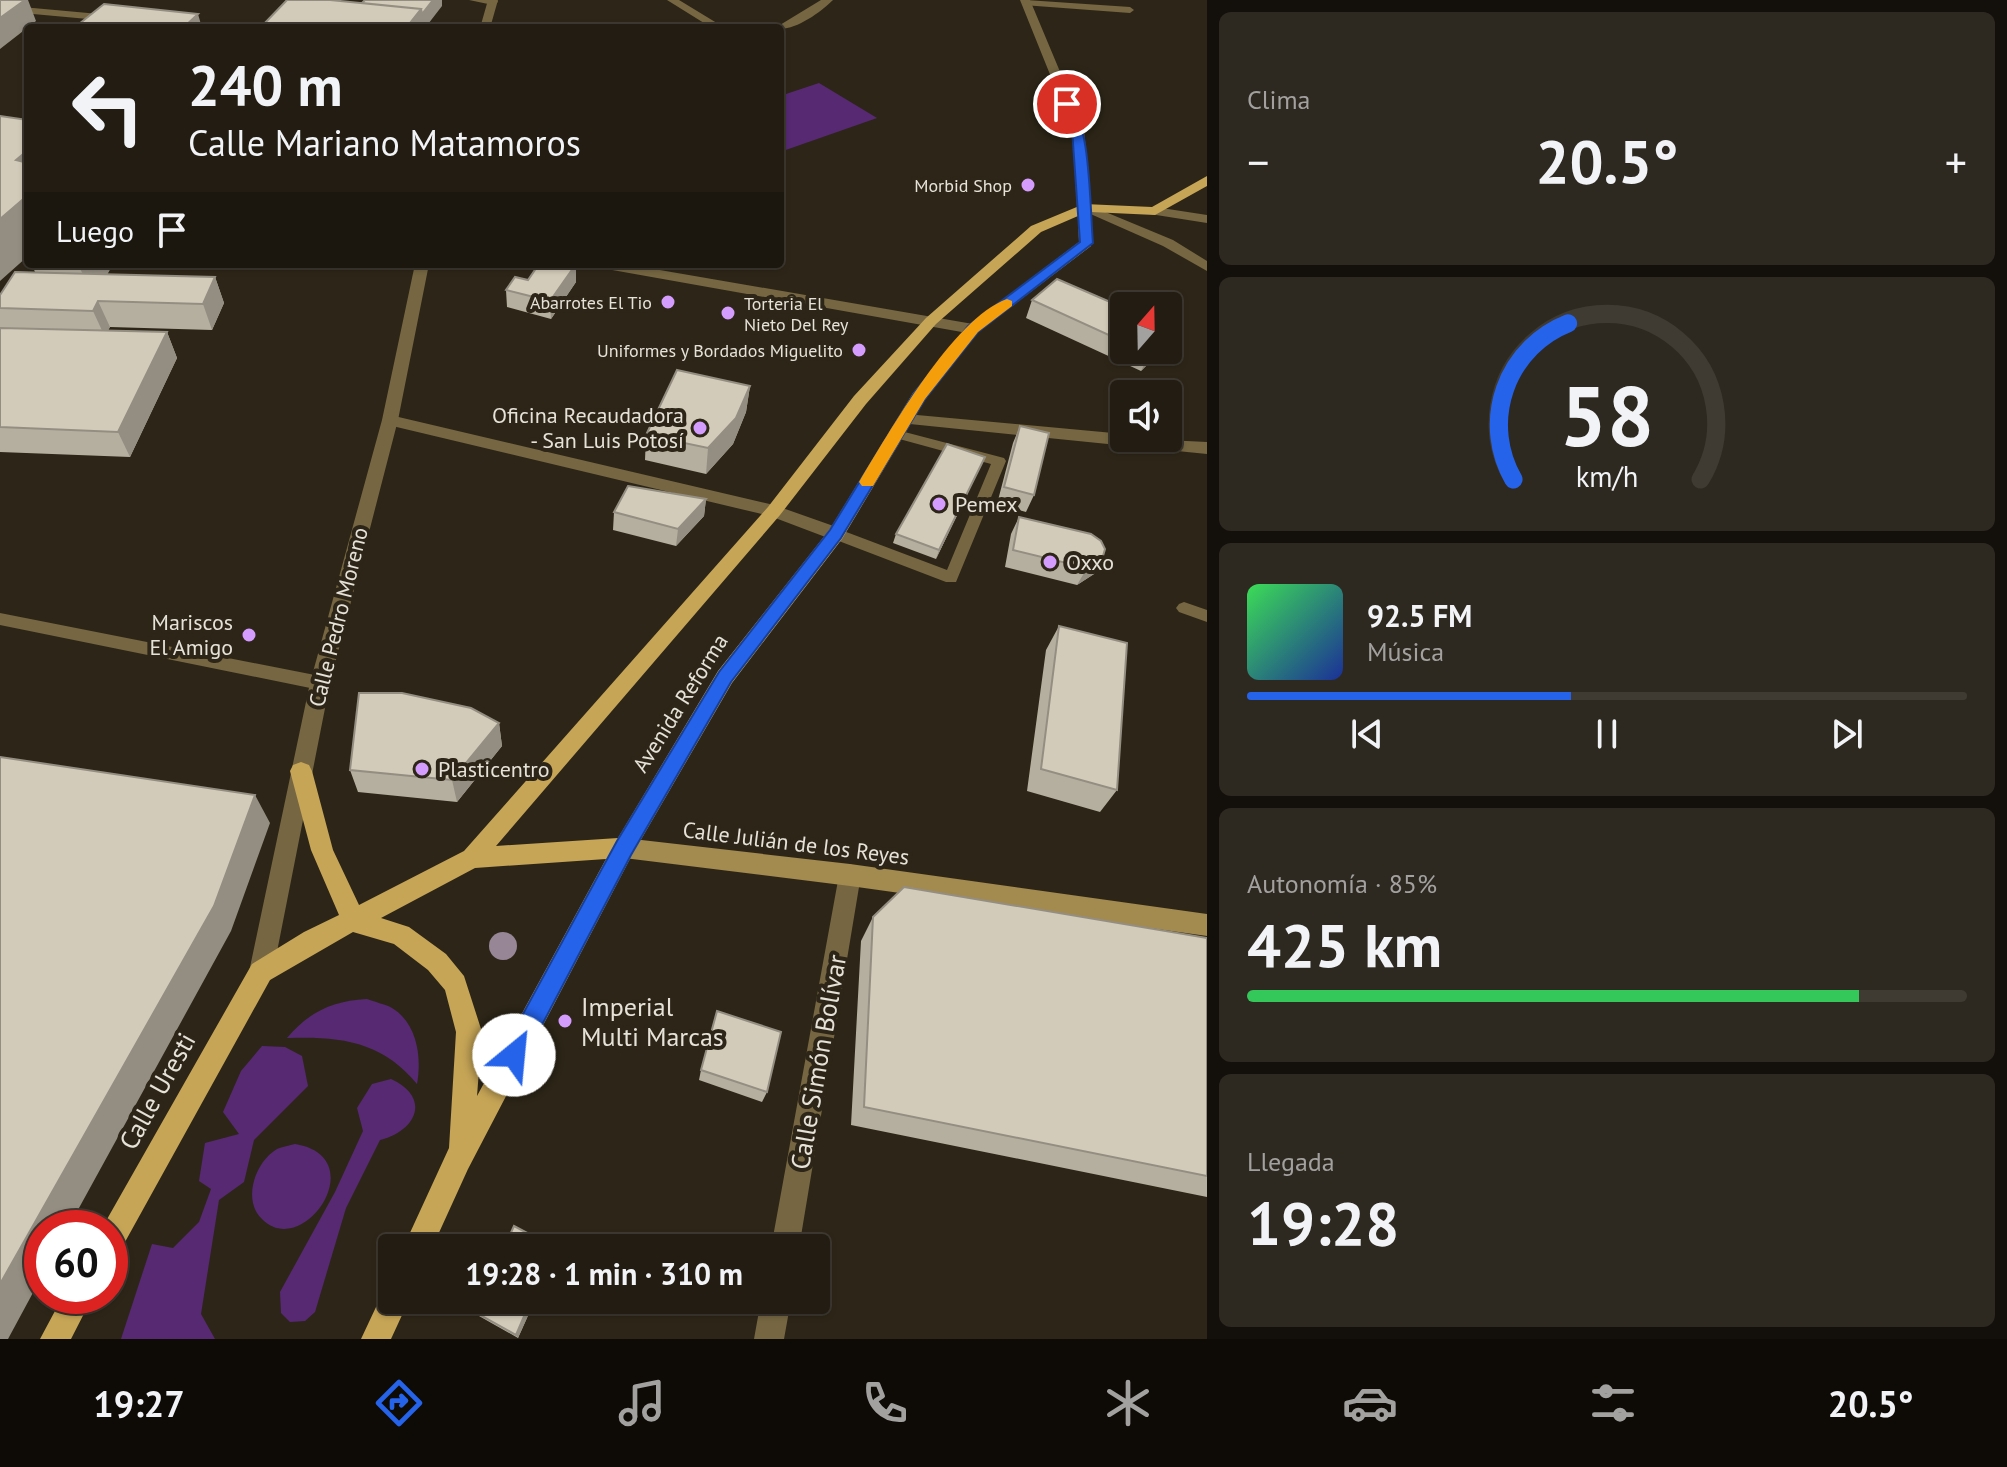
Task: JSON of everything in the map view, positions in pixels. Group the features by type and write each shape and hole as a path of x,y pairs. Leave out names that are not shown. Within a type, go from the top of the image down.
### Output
{"main road":[{"path":"1155,211 1207,180"},
{"name":"Avenida Reforma","path":"423,1234 458,1159 624,848 725,677 836,534 919,397 973,329 1086,243 1084,208"},
{"name":"Avenida Reforma","path":"472,858 774,511 860,400 931,321 1036,229 1084,208 1155,211"},
{"path":"301,771 322,850 354,921 401,935 437,962 455,984 469,1032 465,1120 458,1159"},
{"name":"Calle Julián de los Reyes","path":"261,972 312,940 472,858 624,848 850,875 1207,925"},
{"name":"Calle Uresti","path":"127,1210 261,972"},
{"path":"55,1339 69,1314"},
{"path":"376,1339 388,1314"}],"street":[{"path":"474,0 493,1 486,24"},
{"path":"672,0 713,24"},
{"path":"784,26 810,14 828,0"},
{"path":"1025,2 1078,129 1084,208 1168,243 1207,267"},
{"path":"1155,211 1207,219"},
{"name":"Calle Pedro Moreno","path":"261,972 320,683 390,420 421,268"},
{"path":"624,268 973,329"},
{"path":"390,420 774,511 836,534"},
{"path":"901,426 1207,448"},
{"name":"Calle Simón Bolívar","path":"787,1234 850,875"},
{"path":"769,1339 773,1314"}],"lane":[{"path":"1025,2 1130,10"},
{"path":"0,8 126,19"},
{"path":"836,534 951,578 999,461 901,426"},
{"path":"1184,608 1207,616"},
{"path":"0,619 320,683"}],"shaded area":[{"path":"819,83 877,118 784,151 784,95"},
{"path":"367,999 392,1008 407,1022 418,1052 417,1084 389,1058 359,1044 325,1038 287,1038 304,1021 332,1005"},
{"path":"262,1046 285,1047 302,1056 308,1086 254,1140 244,1182 219,1200 201,1314 215,1339 121,1339 152,1244 173,1248 199,1222 211,1189 199,1181 205,1143 239,1134 223,1112 241,1071"},
{"path":"391,1079 412,1095 414,1113 403,1129 380,1140 346,1208 315,1312 305,1321 290,1322 281,1313 280,1292 335,1192 363,1131 357,1108 372,1084"},
{"path":"295,1144 318,1153 329,1167 330,1185 324,1202 311,1217 296,1227 278,1228 262,1219 256,1211 252,1192 254,1182 269,1155 277,1149"}],"building":[{"path":"0,0 25,0 0,18"},
{"path":"287,0 330,0 421,9 409,24 264,24"},
{"path":"365,0 433,0 422,14 421,9 362,3"},
{"path":"104,4 198,14 187,24 79,24"},
{"path":"0,116 24,119 24,153 16,160 24,162 24,198 0,219"},
{"path":"536,268 573,268 550,301 506,290 515,277 528,280"},
{"path":"15,272 215,277 203,304 98,301 93,311 0,308 0,295"},
{"path":"1057,279 1110,302 1110,336 1032,300"},
{"path":"0,328 167,332 118,432 0,427"},
{"path":"677,370 750,386 736,418 708,448 646,435"},
{"path":"1020,426 1049,433 1034,495 1004,487"},
{"name":"Pemex","path":"947,444 985,457 939,550 896,534"},
{"path":"628,486 706,499 678,529 614,512"},
{"path":"1019,517 1091,534 1101,541 1105,549 1103,556 1087,568 1013,550"},
{"path":"1059,626 1127,643 1117,790 1041,769"},
{"name":"Plasticentro","path":"359,693 402,693 471,708 499,723 452,780 350,770"},
{"path":"0,757 255,795 214,906 42,1210 24,1210 24,1242 0,1284"},
{"path":"904,887 1207,938 1207,1176 864,1107 873,917"},
{"path":"717,1011 781,1032 767,1092 701,1070"},
{"path":"514,1226 529,1234 510,1234"},
{"path":"479,1314 525,1314 516,1335"}],"slow traffic":[{"path":"867,482 919,397 973,329 1007,303"}],"place":[{"name":"Morbid Shop","path":"1028,185"},
{"name":"Abarrotes El Tio","path":"668,302"},
{"name":"Torteria El Nieto Del Rey","path":"728,313"},
{"name":"Uniformes y Bordados Miguelito","path":"859,350"},
{"name":"Oficina Recaudadora - San Luis Potosí","path":"700,428"},
{"name":"Pemex","path":"939,504"},
{"name":"Oxxo","path":"1050,562"},
{"name":"Mariscos El Amigo","path":"249,635"},
{"name":"Plasticentro","path":"422,769"},
{"name":"Imperial Multi Marcas","path":"565,1021"}],"route":[{"path":"514,1055 624,848 725,677 836,534 919,397 973,329 1086,243 1078,129 1067,104"}]}
